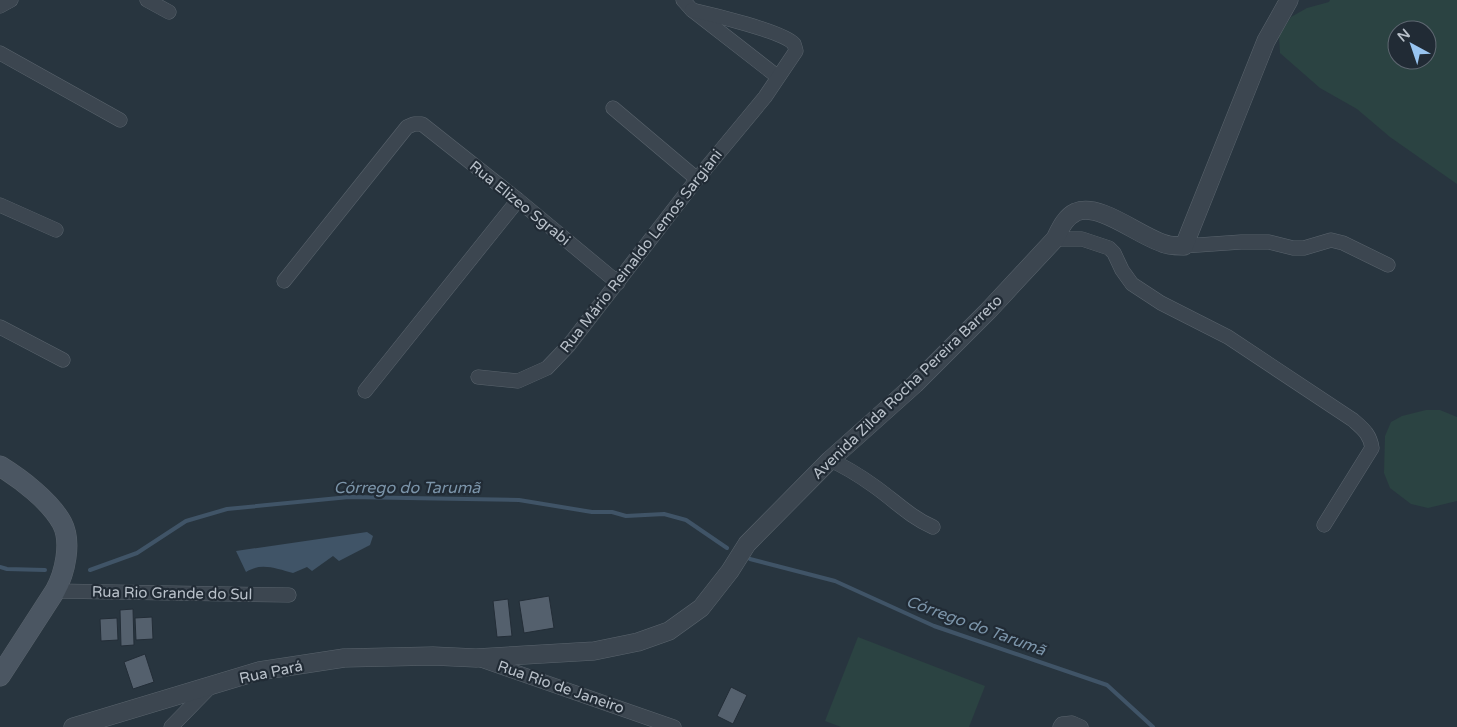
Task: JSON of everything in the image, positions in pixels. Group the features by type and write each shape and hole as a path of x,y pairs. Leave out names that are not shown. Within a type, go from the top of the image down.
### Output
{"main road":[{"path":"0,466 18,477 36,492 55,514 66,534 66,555 62,579 0,676"}],"street":[{"path":"0,6 11,0"},
{"path":"147,0 169,12"},
{"path":"1289,0 1266,41 1184,246 1269,242 1292,248 1304,248 1332,240 1343,243 1388,265"},
{"path":"688,5 741,22 732,41"},
{"path":"688,5 778,77"},
{"name":"Rua Mário Reinaldo Lemos Sargiani","path":"478,376 518,381 547,368 569,345 697,179 765,97 796,51 794,44 787,38 741,22"},
{"path":"0,53 120,120"},
{"path":"613,108 697,179"},
{"name":"Rua Elizeo Sgrabi","path":"284,281 407,127 414,124 422,124 618,283"},
{"path":"365,391 518,200"},
{"path":"0,205 56,230"},
{"name":"Avenida Zilda Rocha Pereira Barreto","path":"476,658 594,651 638,642 669,630 701,608 730,571 747,544 830,460 915,384 988,311 1055,239 1068,218 1076,212 1087,210 1098,213 1168,245 1184,246"},
{"path":"1055,239 1082,239 1109,248 1114,253 1122,270 1132,284 1161,303 1228,337 1353,420 1366,432 1371,440 1372,448 1324,525"},
{"path":"0,326 63,360"},
{"path":"830,460 849,469 911,515 933,527"},
{"name":"Rua Rio Grande do Sul","path":"55,591 289,595"},
{"name":"Rua Pará","path":"73,727 259,671 344,658 433,656 476,658"},
{"name":"Rua Rio de Janeiro","path":"476,658 674,727"},
{"path":"171,727 210,687"},
{"path":"1060,727 1062,724 1072,723 1082,727"}],"green space":[{"path":"1330,0 1457,0 1457,184 1390,137 1357,109 1320,88 1280,53 1279,36 1291,17 1307,8 1329,2"},
{"path":"1426,410 1440,410 1457,417 1457,501 1428,508 1411,504 1390,488 1384,473 1385,436 1391,422 1402,416"},
{"path":"858,637 985,686 969,727 841,727 825,721"}],"water":[{"path":"367,532 373,536 370,545 339,561 333,556 312,571 307,567 293,573 275,568 257,567 246,572 236,551"}],"building":[{"path":"549,596 554,628 524,633 519,601"},
{"path":"508,599 512,636 497,637 493,601"},
{"path":"133,609 134,645 121,646 120,610"},
{"path":"152,617 153,639 136,640 135,618"},
{"path":"117,618 118,640 101,641 100,619"},
{"path":"145,654 154,682 133,689 124,662"},
{"path":"731,687 747,695 733,724 717,716"}],"waterway":[{"name":"Córrego do Tarumã","path":"90,570 137,553 186,521 227,509 349,497 519,500 592,512 612,512 626,516 664,514 686,520 727,548"},
{"name":"Córrego do Tarumã","path":"750,559 835,581 934,626 1107,685 1153,727"},
{"name":"Córrego do Tarumã","path":"0,567 7,569 45,570"}]}
